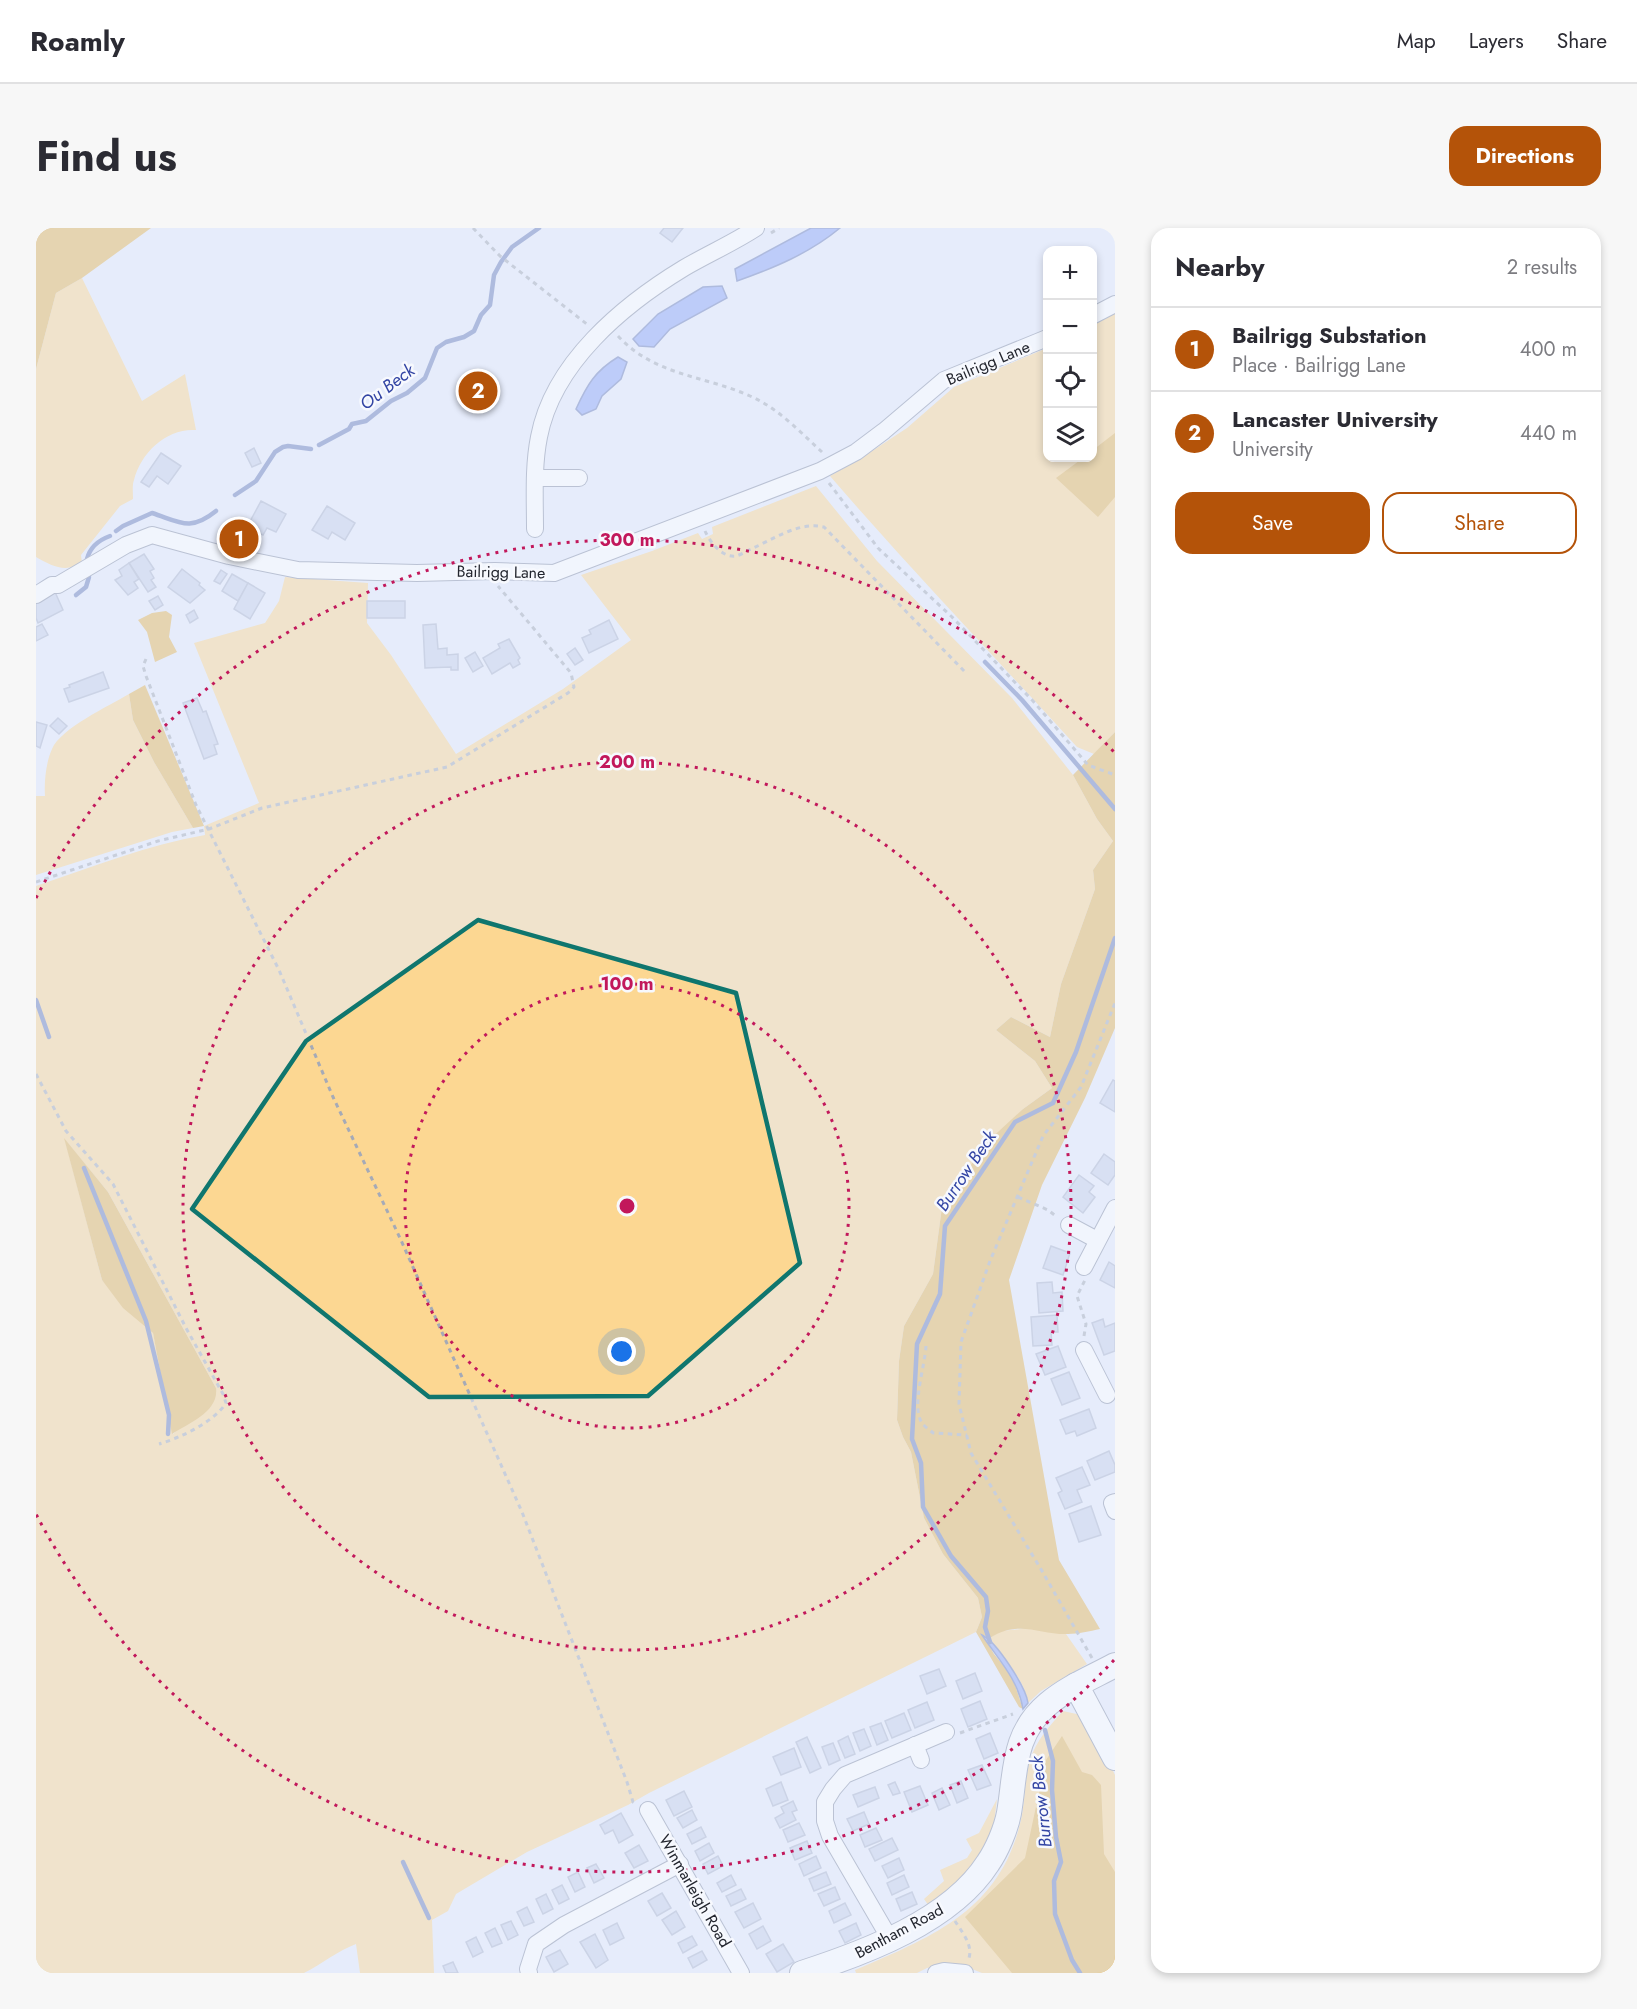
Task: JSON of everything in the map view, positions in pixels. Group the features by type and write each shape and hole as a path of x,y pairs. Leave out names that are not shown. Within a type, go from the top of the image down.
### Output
{"street":[{"path":"535,529 539,436 561,379 583,350 620,315 650,291 756,228"},
{"path":"1097,313 1115,304"},
{"name":"Bailrigg Lane","path":"36,595 52,585 58,585 126,545 152,535 230,556 298,570 554,573 826,468 856,452 944,380 1043,340"},
{"path":"536,478 579,478"},
{"path":"1084,1267 1115,1208"},
{"path":"1069,1225 1097,1240"},
{"path":"1084,1350 1107,1383"},
{"path":"1115,1502 1112,1503 1115,1511"},
{"name":"Bentham Road","path":"802,1973 845,1959 890,1939 946,1907 965,1892 989,1862 1008,1815 1019,1744 1031,1723 1047,1704 1107,1669"},
{"path":"1076,1685 1115,1758"},
{"path":"890,1939 830,1836 825,1821 825,1802 832,1789 845,1775 918,1753 946,1732"},
{"name":"Winmarleigh Road","path":"648,1810 741,1973"},
{"path":"529,1973 528,1969 536,1944 564,1925 680,1864"},
{"path":"936,1973 966,1970"}],"path":[{"path":"473,228 500,256 590,327 596,321"},
{"path":"611,339 616,334 652,364 752,397 788,420 829,458 826,468 878,548 952,617 1034,701 1088,765 1115,775"},
{"path":"700,518 708,537 715,546 723,553 735,556 812,524 824,527 966,673"},
{"path":"36,882 158,841 209,829 262,808 447,767 568,693 574,687 571,674 502,593 495,581 495,571"},
{"path":"146,659 143,666 179,763 279,970 333,1097 400,1238 522,1512 633,1802 648,1810"},
{"path":"1107,1669 1042,1571 971,1453 960,1404 961,1342 990,1261 1043,1136 1081,1087 1115,1003"},
{"path":"36,1074 66,1131 112,1184 226,1402 219,1413 173,1440 159,1444"},
{"path":"1018,1197 1048,1210 1069,1225"},
{"path":"1084,1267 1086,1279 1077,1296 1086,1324 1084,1350"},
{"path":"926,1346 917,1406 921,1422 933,1433 967,1435"},
{"path":"946,1732 948,1737 1013,1714 1031,1723"},
{"path":"951,1914 971,1952 966,1970"}],"highlighted area":[{"path":"478,920 736,993 800,1263 648,1396 429,1397 192,1209 306,1041"}],"shaded area":[{"path":"36,228 151,228 82,278 56,293 36,369"},
{"path":"82,278 142,401 185,374 196,430 175,433 149,451 137,470 133,499 120,506 81,555 82,563 64,568 36,557 36,369 56,293"},
{"path":"1115,312 1115,732 1094,754 1077,747 830,476 907,428 954,387 1043,350 1043,462 1097,462 1097,323"},
{"path":"1115,433 1115,497 1098,517 1056,478 1078,462 1097,462 1097,447"},
{"path":"816,486 877,561 1012,698 1073,775 1097,819 1113,841 1093,870 1095,889 1061,984 1050,1037 1011,1017 996,1030 1035,1061 1052,1088 1023,1109 942,1207 933,1274 904,1326 899,1361 897,1420 911,1452 924,1518 943,1554 978,1598 982,1617 976,1632 628,1805 527,1852 456,1894 448,1911 432,1920 434,1973 360,1973 356,1944 304,1973 36,1973 36,886 141,851 205,835 204,826 259,803 194,643 265,623 279,601 285,577 368,583 367,623 391,655 456,754 563,689 631,640 581,575 698,533 702,539 713,534 712,527","holes":["65,1140 108,1192 216,1388 173,1434 153,1333 102,1280"]},
{"path":"166,611 172,615 169,637 177,652 155,662 147,632 138,620 152,613"},
{"path":"145,685 204,826 193,828 154,762 133,720 129,694"},
{"path":"129,694 133,720 154,762 193,828 172,832 36,875 36,796 45,796 46,772 52,749 65,733"},
{"path":"1115,732 1115,1028 1085,1098 1042,1185 1009,1280 1059,1560 1100,1629 1058,1634 1020,1629 1001,1632 990,1638 983,1635 994,1654 1012,1676 1023,1709 1019,1707 976,1632 982,1617 978,1598 943,1554 924,1518 911,1452 897,1420 899,1361 904,1326 933,1274 942,1207 986,1143 1023,1109 1052,1088 1035,1061 996,1030 1011,1017 1050,1037 1061,984 1095,889 1093,870 1113,841 1097,819 1073,775"},
{"path":"64,1138 108,1192 216,1388 216,1396 208,1410 172,1434 153,1333 123,1308 102,1280"},
{"path":"1031,1628 1066,1634 1087,1664 1041,1691 1028,1703 1018,1677 990,1638 1000,1631"},
{"path":"1063,1711 1081,1715 1092,1728 1115,1775 1115,1973 982,1973 967,1967 946,1965 927,1968 917,1973 856,1973 855,1970 938,1931 982,1896 999,1874 1013,1847 1022,1815 1030,1760 1036,1746"},
{"path":"1062,1736 1082,1772 1092,1775 1101,1785 1104,1854 1115,1872 1115,1973 1012,1973 965,1917 1025,1858 1046,1760"},
{"path":"997,1799 993,1832 984,1857 931,1909 924,1899 944,1881 940,1870 967,1858 972,1850 966,1839 979,1833"}],"water":[{"path":"811,228 840,228 791,259 737,281 735,269"},
{"path":"722,286 727,298 670,329 654,347 639,346 633,339 658,314 703,287"},
{"path":"618,357 627,362 621,379 602,396 596,409 582,415 576,409 588,386 603,368"},
{"path":"982,1635 995,1646 1022,1686 1028,1703 1023,1709 1017,1688"}],"building":[{"path":"664,228 683,228 672,242 660,233"},
{"path":"254,448 261,463 252,467 245,453"},
{"path":"161,453 181,466 168,484 157,476 149,487 141,482"},
{"path":"261,501 286,514 276,532 267,528 263,535 247,527"},
{"path":"327,506 355,523 345,540 332,532 328,539 312,530"},
{"path":"232,532 248,535 246,547 229,544"},
{"path":"144,554 154,569 150,571 154,578 151,580 156,587 148,592 129,563"},
{"path":"129,563 139,579 134,582 138,588 128,595 115,580 122,576 119,570"},
{"path":"182,569 205,590 190,603 168,587"},
{"path":"221,570 227,574 220,584 214,581"},
{"path":"232,574 248,583 238,601 222,591"},
{"path":"248,583 265,593 250,619 234,609"},
{"path":"55,592 63,610 38,623 36,601"},
{"path":"158,596 163,605 155,610 149,601"},
{"path":"367,601 405,601 405,618 367,618"},
{"path":"194,610 198,618 190,623 186,615"},
{"path":"609,620 618,639 589,653 582,638 591,634 589,630"},
{"path":"42,624 48,635 36,641 36,627"},
{"path":"436,624 438,649 447,648 447,655 458,654 458,670 451,670 451,667 425,668 423,625"},
{"path":"509,639 520,658 518,660 520,664 513,668 510,663 492,674 483,658 500,648 498,644"},
{"path":"575,648 583,660 575,665 567,654"},
{"path":"475,652 483,666 473,672 465,658"},
{"path":"103,672 109,688 69,702 64,689"},
{"path":"197,698 203,712 206,711 218,744 214,745 217,754 204,759 183,703"},
{"path":"58,718 67,726 59,734 50,726"},
{"path":"36,722 47,725 40,748 36,746"},
{"path":"1113,1080 1115,1081 1115,1112 1100,1103"},
{"path":"1104,1154 1115,1162 1115,1175 1108,1185 1091,1173"},
{"path":"1079,1175 1094,1186 1089,1192 1095,1197 1083,1213 1063,1197"},
{"path":"1051,1246 1070,1253 1063,1275 1043,1268"},
{"path":"1109,1262 1115,1266 1115,1288 1100,1280"},
{"path":"1052,1282 1053,1293 1062,1292 1063,1311 1039,1313 1037,1283"},
{"path":"1057,1315 1058,1332 1051,1332 1052,1345 1033,1346 1031,1317"},
{"path":"1103,1319 1105,1327 1115,1323 1115,1351 1104,1355 1092,1323"},
{"path":"1058,1346 1066,1367 1045,1375 1036,1354"},
{"path":"1069,1372 1080,1398 1062,1405 1051,1379"},
{"path":"1089,1409 1096,1428 1077,1436 1075,1431 1066,1434 1060,1420"},
{"path":"1109,1451 1115,1465 1115,1472 1095,1480 1087,1461"},
{"path":"1082,1467 1090,1485 1077,1490 1082,1502 1065,1509 1058,1493 1062,1491 1056,1478"},
{"path":"1091,1506 1101,1535 1079,1542 1069,1514"},
{"path":"939,1669 946,1686 927,1694 920,1676"},
{"path":"975,1673 982,1691 963,1699 956,1681"},
{"path":"980,1701 987,1719 968,1727 961,1709"},
{"path":"927,1702 934,1720 915,1728 908,1710"},
{"path":"904,1713 911,1730 892,1738 885,1721"},
{"path":"881,1723 888,1740 877,1745 870,1727"},
{"path":"864,1729 871,1746 860,1751 853,1733"},
{"path":"990,1733 998,1753 984,1759 976,1739"},
{"path":"848,1736 855,1754 845,1758 838,1741"},
{"path":"807,1737 821,1768 810,1773 796,1742"},
{"path":"833,1743 840,1760 829,1765 822,1747"},
{"path":"794,1748 801,1767 781,1775 773,1757"},
{"path":"982,1765 991,1785 977,1790 968,1770"},
{"path":"961,1781 968,1798 957,1803 950,1785"},
{"path":"781,1782 788,1800 773,1806 766,1789"},
{"path":"895,1782 900,1793 893,1795 888,1785"},
{"path":"920,1786 928,1805 912,1812 904,1792"},
{"path":"875,1787 879,1798 858,1807 853,1795"},
{"path":"942,1788 950,1805 939,1810 932,1793"},
{"path":"684,1791 692,1807 674,1816 666,1800"},
{"path":"793,1801 797,1810 792,1812 796,1820 780,1828 775,1818 784,1813 781,1807"},
{"path":"692,1810 697,1820 683,1828 677,1818"},
{"path":"864,1812 869,1824 853,1831 847,1819"},
{"path":"621,1813 633,1835 619,1843 613,1830 605,1834 600,1825"},
{"path":"799,1823 805,1835 788,1842 783,1830"},
{"path":"701,1827 706,1837 692,1844 687,1834"},
{"path":"876,1828 882,1840 865,1847 860,1835"},
{"path":"892,1838 898,1850 875,1861 869,1849"},
{"path":"807,1841 812,1853 795,1860 790,1848"},
{"path":"709,1843 714,1853 700,1861 695,1851"},
{"path":"639,1845 648,1861 634,1868 625,1853"},
{"path":"718,1856 723,1866 708,1874 703,1864"},
{"path":"816,1856 821,1868 804,1876 799,1864"},
{"path":"899,1858 904,1870 888,1878 882,1866"},
{"path":"596,1864 604,1878 594,1883 587,1868"},
{"path":"578,1872 585,1887 575,1892 568,1877"},
{"path":"826,1872 831,1884 814,1891 809,1879"},
{"path":"731,1875 736,1885 722,1892 717,1883"},
{"path":"904,1875 909,1887 892,1895 887,1883"},
{"path":"562,1885 569,1899 559,1904 552,1890"},
{"path":"835,1887 840,1899 824,1906 818,1894"},
{"path":"741,1889 746,1899 731,1906 726,1896"},
{"path":"912,1892 917,1904 901,1911 896,1899"},
{"path":"662,1893 671,1908 657,1916 648,1901"},
{"path":"546,1894 553,1909 543,1914 536,1899"},
{"path":"753,1903 761,1919 744,1928 735,1912"},
{"path":"845,1903 851,1915 834,1923 829,1911"},
{"path":"527,1907 534,1922 524,1926 517,1912"},
{"path":"676,1911 685,1927 672,1935 662,1920"},
{"path":"511,1921 518,1935 508,1940 501,1925"},
{"path":"617,1923 624,1938 610,1945 603,1930"},
{"path":"856,1923 861,1935 845,1943 839,1931"},
{"path":"763,1926 771,1941 757,1949 749,1934"},
{"path":"495,1928 502,1943 492,1947 485,1933"},
{"path":"595,1934 608,1960 596,1968 580,1942"},
{"path":"692,1936 697,1945 683,1953 678,1943"},
{"path":"476,1937 483,1952 473,1957 466,1942"},
{"path":"783,1944 794,1962 777,1972 766,1954"},
{"path":"560,1950 568,1964 554,1972 546,1957"},
{"path":"702,1951 707,1960 693,1968 688,1958"},
{"path":"453,1962 458,1973 446,1973 443,1966"}],"waterway":[{"name":"Ou Beck","path":"319,445 349,429 352,424 366,421 391,401 407,393 425,378 437,348 474,331 481,315 490,305 494,275 501,262 512,247 539,228"},
{"name":"Ou Beck","path":"235,495 256,481 275,452 283,447 311,449"},
{"name":"Ou Beck","path":"116,531 152,513 178,522 192,523 216,511"},
{"name":"Ou Beck","path":"87,559 96,544 110,536"},
{"name":"Ou Beck","path":"76,595 86,587 89,577"},
{"path":"985,662 1022,700 1115,809"},
{"name":"Burrow Beck","path":"990,1642 985,1627 988,1611 986,1597 951,1556 923,1507 921,1463 912,1439 917,1344 940,1294 945,1226 1015,1122 1053,1103 1076,1052 1115,938"},
{"path":"36,1000 49,1037"},
{"path":"84,1168 146,1321 169,1415 168,1434"},
{"name":"Burrow Beck","path":"1045,1730 1053,1761 1052,1790 1056,1837 1061,1862 1054,1881 1055,1914 1072,1960 1080,1973"},
{"path":"403,1862 429,1918"}],"place":[{"name":"Lancaster University","path":"478,391"},
{"name":"Bailrigg Substation","path":"239,539"}]}
